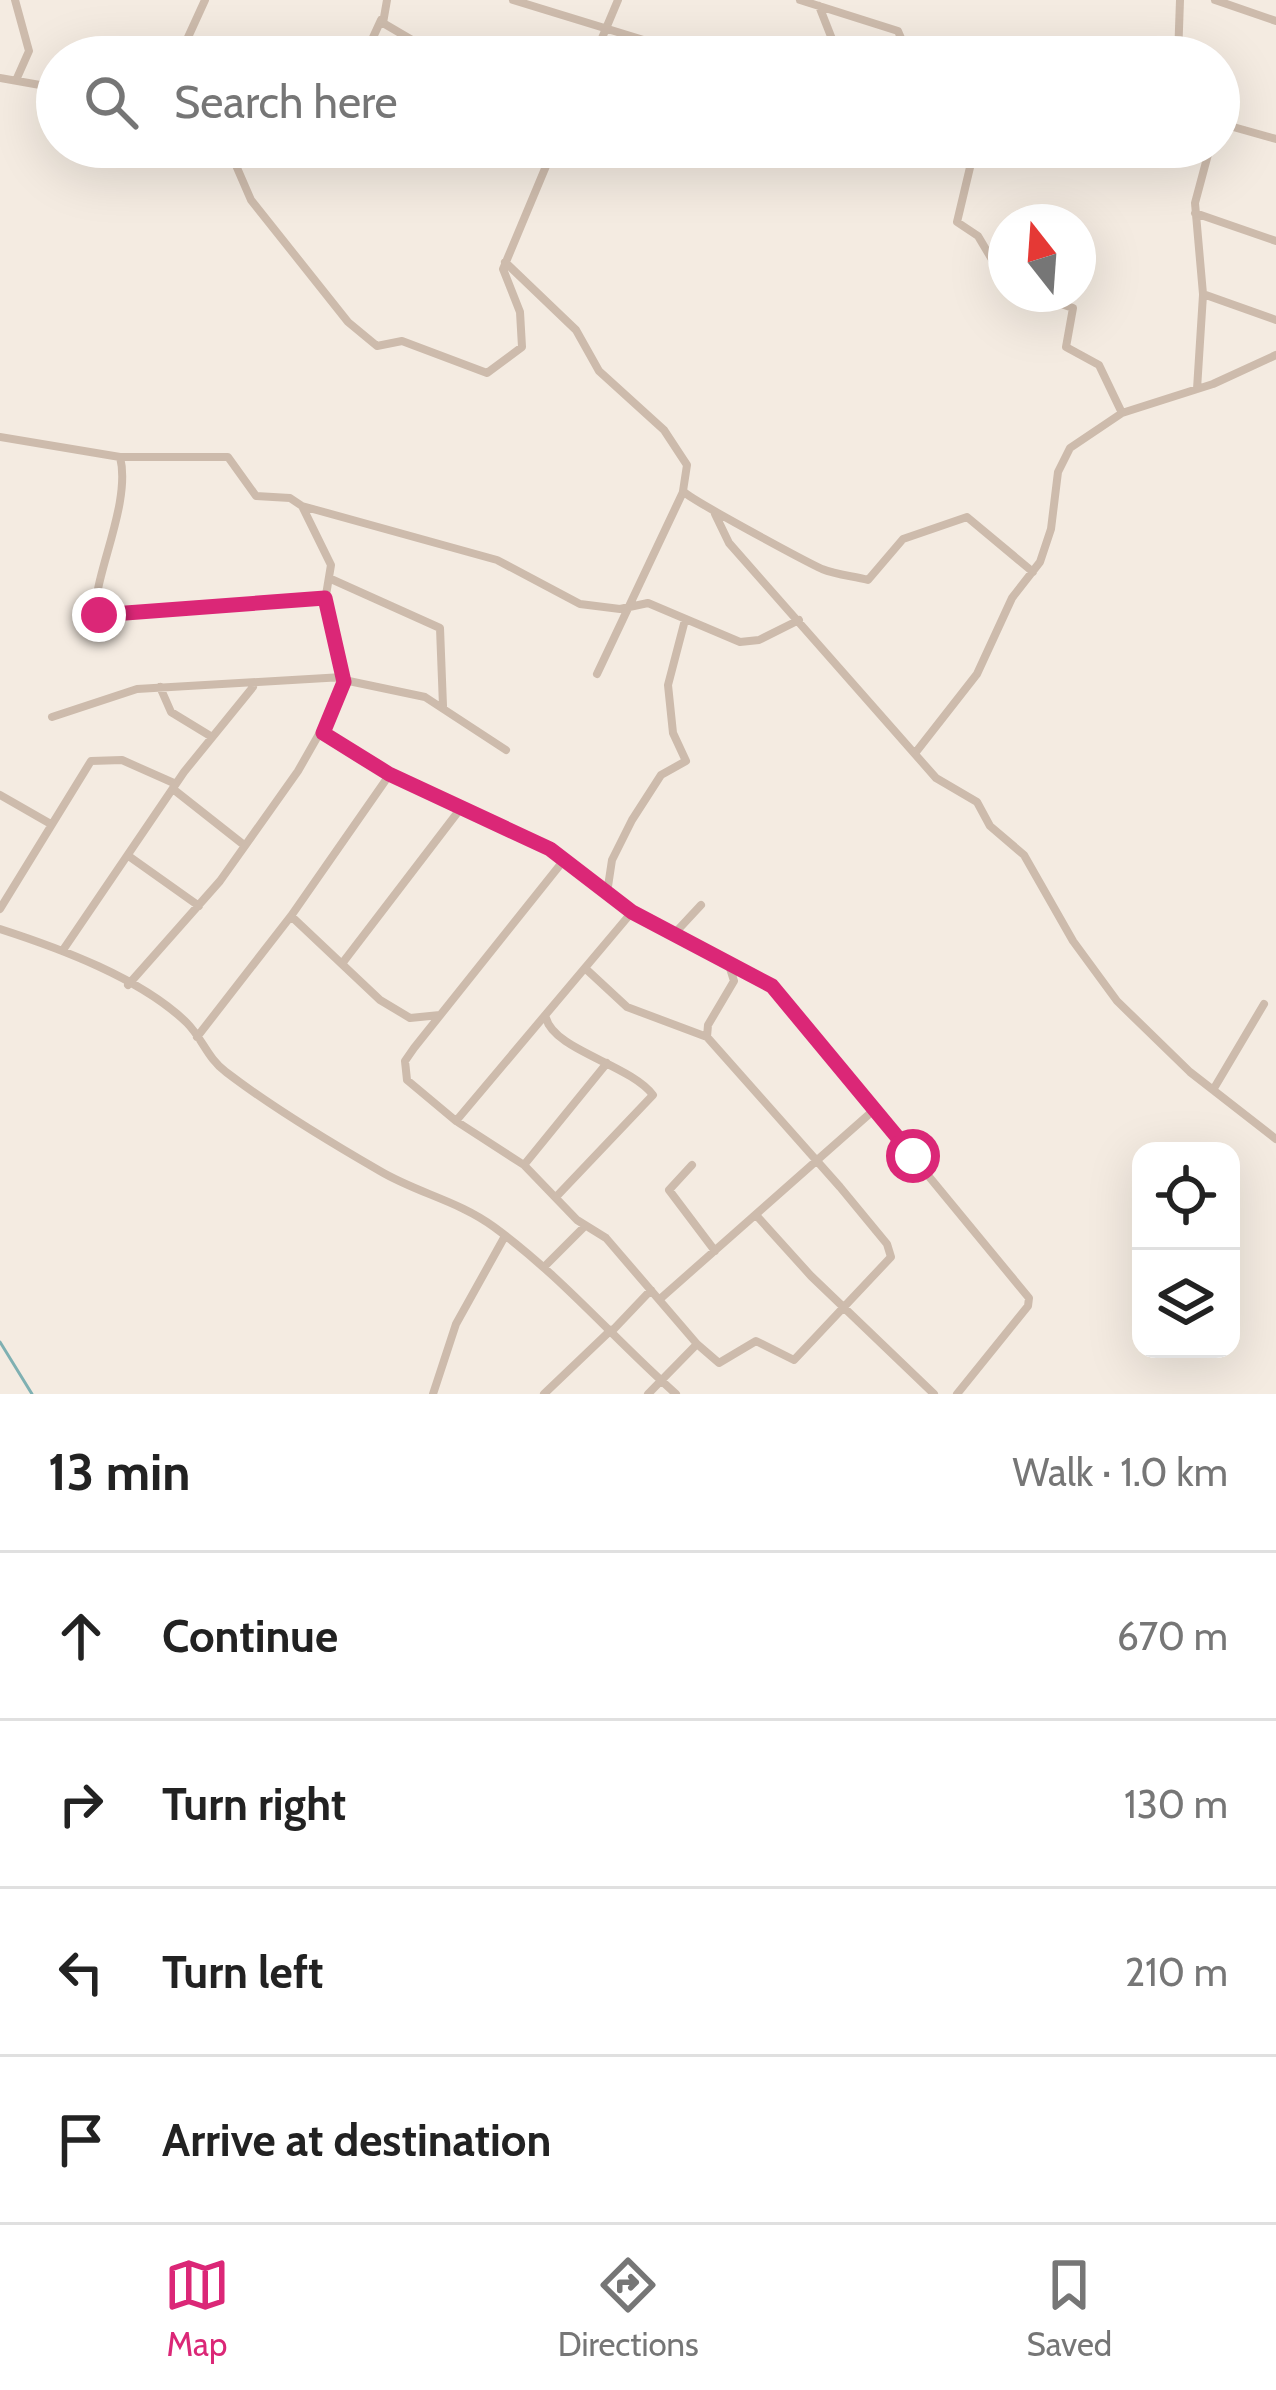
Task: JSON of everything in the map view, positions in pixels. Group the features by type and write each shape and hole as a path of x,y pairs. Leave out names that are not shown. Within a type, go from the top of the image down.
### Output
{"street":[{"path":"15,0 29,47 17,79"},
{"path":"189,36 205,0"},
{"path":"374,36 387,0"},
{"path":"513,0 551,5 635,36"},
{"path":"604,36 618,0"},
{"path":"800,0 898,31 900,36"},
{"path":"1179,36 1180,0"},
{"path":"1215,0 1276,21"},
{"path":"819,6 831,36"},
{"path":"381,20 407,36"},
{"path":"0,78 36,83"},
{"path":"1240,129 1276,139"},
{"path":"237,168 251,200 348,322 377,346 402,341 482,373 499,368 523,342 520,312 502,274 545,168"},
{"path":"970,168 957,222 978,236 988,253"},
{"path":"1197,388 1203,294 1195,213 1205,168"},
{"path":"1195,213 1276,241"},
{"path":"505,262 576,330 612,385 664,430 688,468 683,490 597,674"},
{"path":"1203,294 1276,320"},
{"path":"1072,312 1066,347 1099,365 1122,413"},
{"path":"916,752 977,674 1012,598 1033,572 1051,529 1062,457 1122,413 1276,355"},
{"path":"0,436 119,458 228,457 256,496 290,498 302,506 497,560 580,604 648,603 744,643 799,620"},
{"path":"119,458 121,512 95,592 99,615 325,598"},
{"path":"683,490 715,514 748,525 821,568 868,580 903,539 967,517 1033,572"},
{"path":"128,985 200,906 323,733 344,679 325,598 331,565 302,506"},
{"path":"715,514 729,543 936,778 977,802 990,826 1024,854 1102,984 1213,1090 1276,1139"},
{"path":"331,579 440,628 443,706"},
{"path":"607,895 612,860 632,820 661,775 686,761 673,733 668,685 685,620"},
{"path":"52,717 160,687 254,687 344,679 416,694 443,706 506,750"},
{"path":"160,687 171,712 212,737"},
{"path":"63,950 174,787 254,687"},
{"path":"323,733 389,774 564,860 632,912 772,986 1029,1298 1028,1306 957,1394"},
{"path":"0,908 86,765 97,759 130,762 174,787 244,844"},
{"path":"197,1036 291,916 389,774"},
{"path":"0,795 49,824"},
{"path":"344,961 460,808"},
{"path":"130,857 200,906"},
{"path":"564,860 404,1069 413,1088 524,1165 606,1238 719,1363 756,1341 790,1361 845,1311 887,1262 890,1250 707,1037 628,1007 586,969"},
{"path":"674,934 701,905"},
{"path":"456,1121 632,912"},
{"path":"291,916 344,961 364,988 410,1018 441,1015"},
{"path":"0,928 63,950 128,985 181,1018 224,1071 380,1172 447,1199 505,1236 544,1267 676,1394"},
{"path":"707,1037 708,1025 734,981 729,963"},
{"path":"1213,1090 1264,1004"},
{"path":"546,1018 560,1037 651,1090 652,1098 556,1197"},
{"path":"524,1165 607,1064"},
{"path":"660,1300 875,1108"},
{"path":"692,1165 669,1190 715,1252"},
{"path":"756,1215 845,1311 934,1394"},
{"path":"544,1267 586,1225"},
{"path":"433,1394 456,1324 505,1236"},
{"path":"544,1394 651,1290"},
{"path":"648,1394 697,1344"}],"waterway":[{"path":"0,1342 32,1394"}],"route":[{"path":"99,615 247,600 325,598 344,682 323,733 389,774 550,849 632,912 772,986 913,1156"}]}
